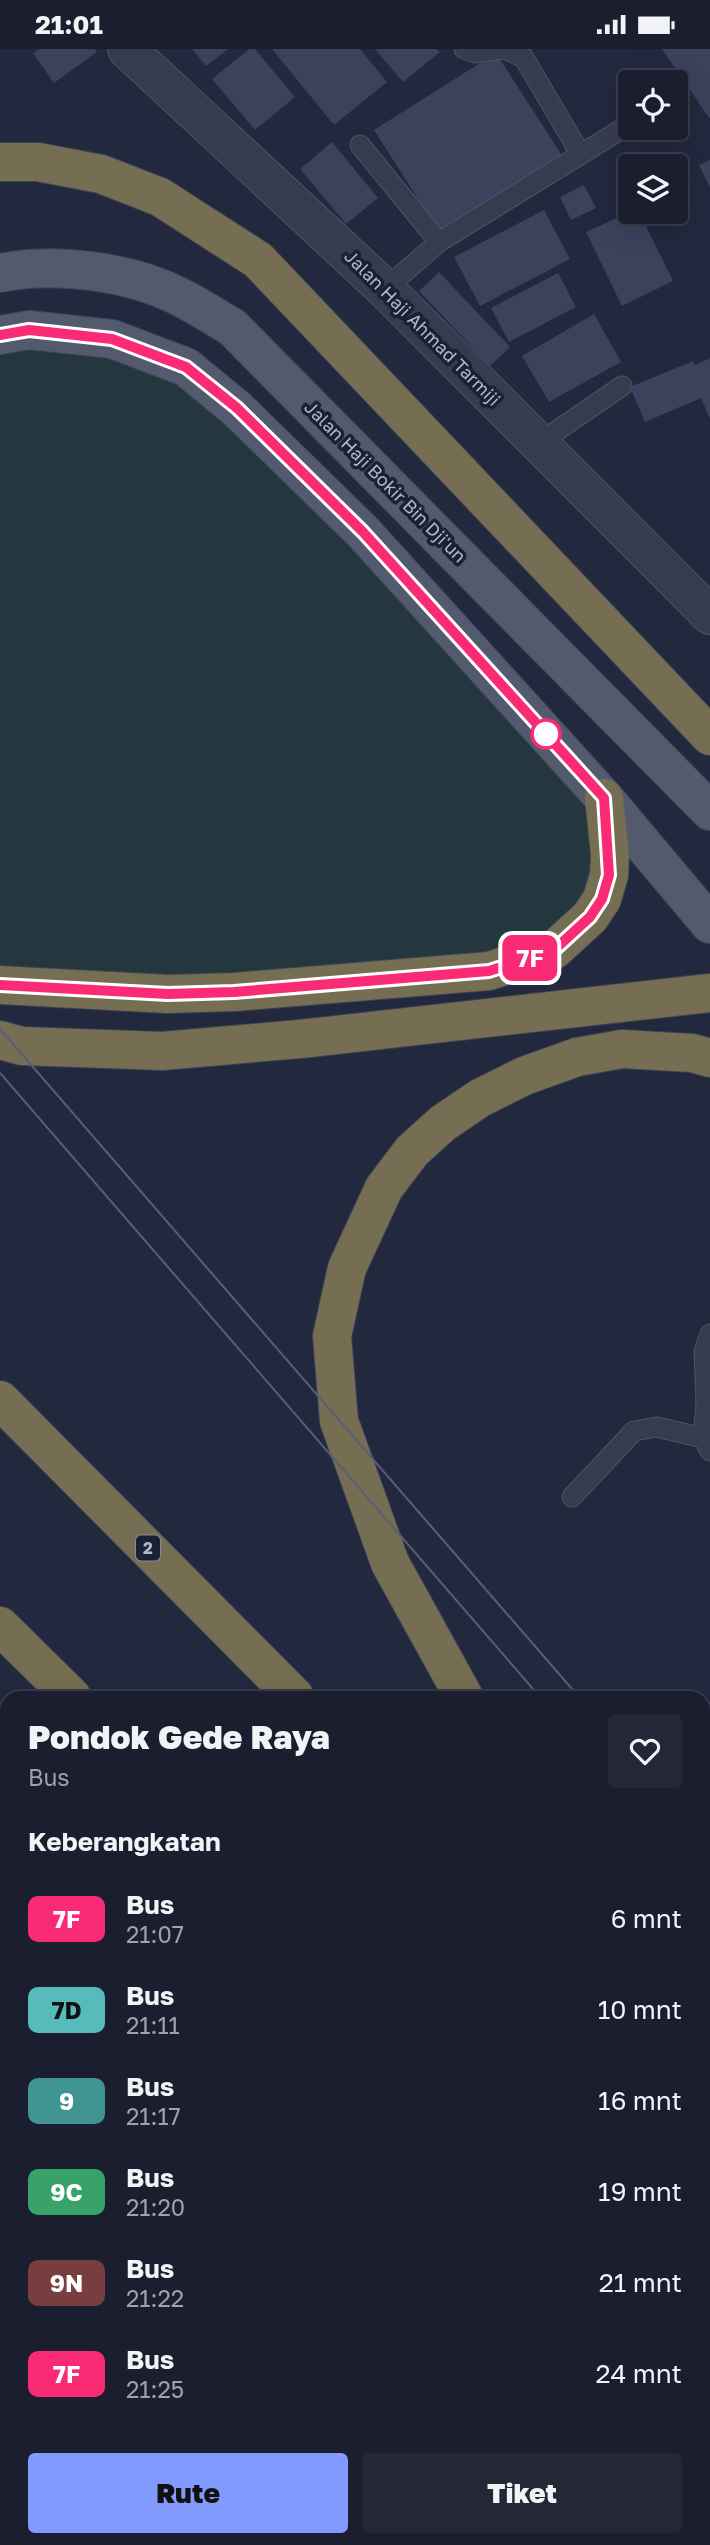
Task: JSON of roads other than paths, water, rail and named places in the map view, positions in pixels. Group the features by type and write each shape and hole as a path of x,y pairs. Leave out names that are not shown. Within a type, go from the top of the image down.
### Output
{"highway":[{"path":"0,162 38,162 101,174 160,197 258,260 710,736"},
{"path":"0,985 168,994 234,992 489,971 554,950 590,917 602,899 609,875 604,798"},
{"path":"0,1040 22,1046 162,1051 299,1039 710,993"},
{"path":"461,1691 390,1563 339,1421 332,1336 346,1268 384,1188 412,1151 443,1123 480,1098 524,1076 577,1057 622,1049 692,1053 710,1058"},
{"name":"2","path":"0,1400 289,1691"},
{"path":"0,1626 66,1691"}],"main road":[{"name":"Jalan Haji Bokir Bin Dji'un","path":"0,274 63,268 124,277 179,296 232,327 710,811"},
{"path":"0,335 29,330 112,339 186,367 237,408 363,532 604,798 710,924"}],"street":[{"name":"Jalan Haji Ahmad Tarmiji","path":"127,49 385,289 709,611"}],"lane":[{"path":"464,49 475,53 503,49 524,58 580,153"},
{"path":"385,289 439,242 618,131"},
{"path":"360,145 439,242"},
{"path":"539,443 622,386"},
{"path":"572,1497 634,1431 657,1427 706,1445 704,1351 710,1334"}],"tram line":[{"path":"0,1029 574,1691"},
{"path":"0,1073 535,1691"}]}
